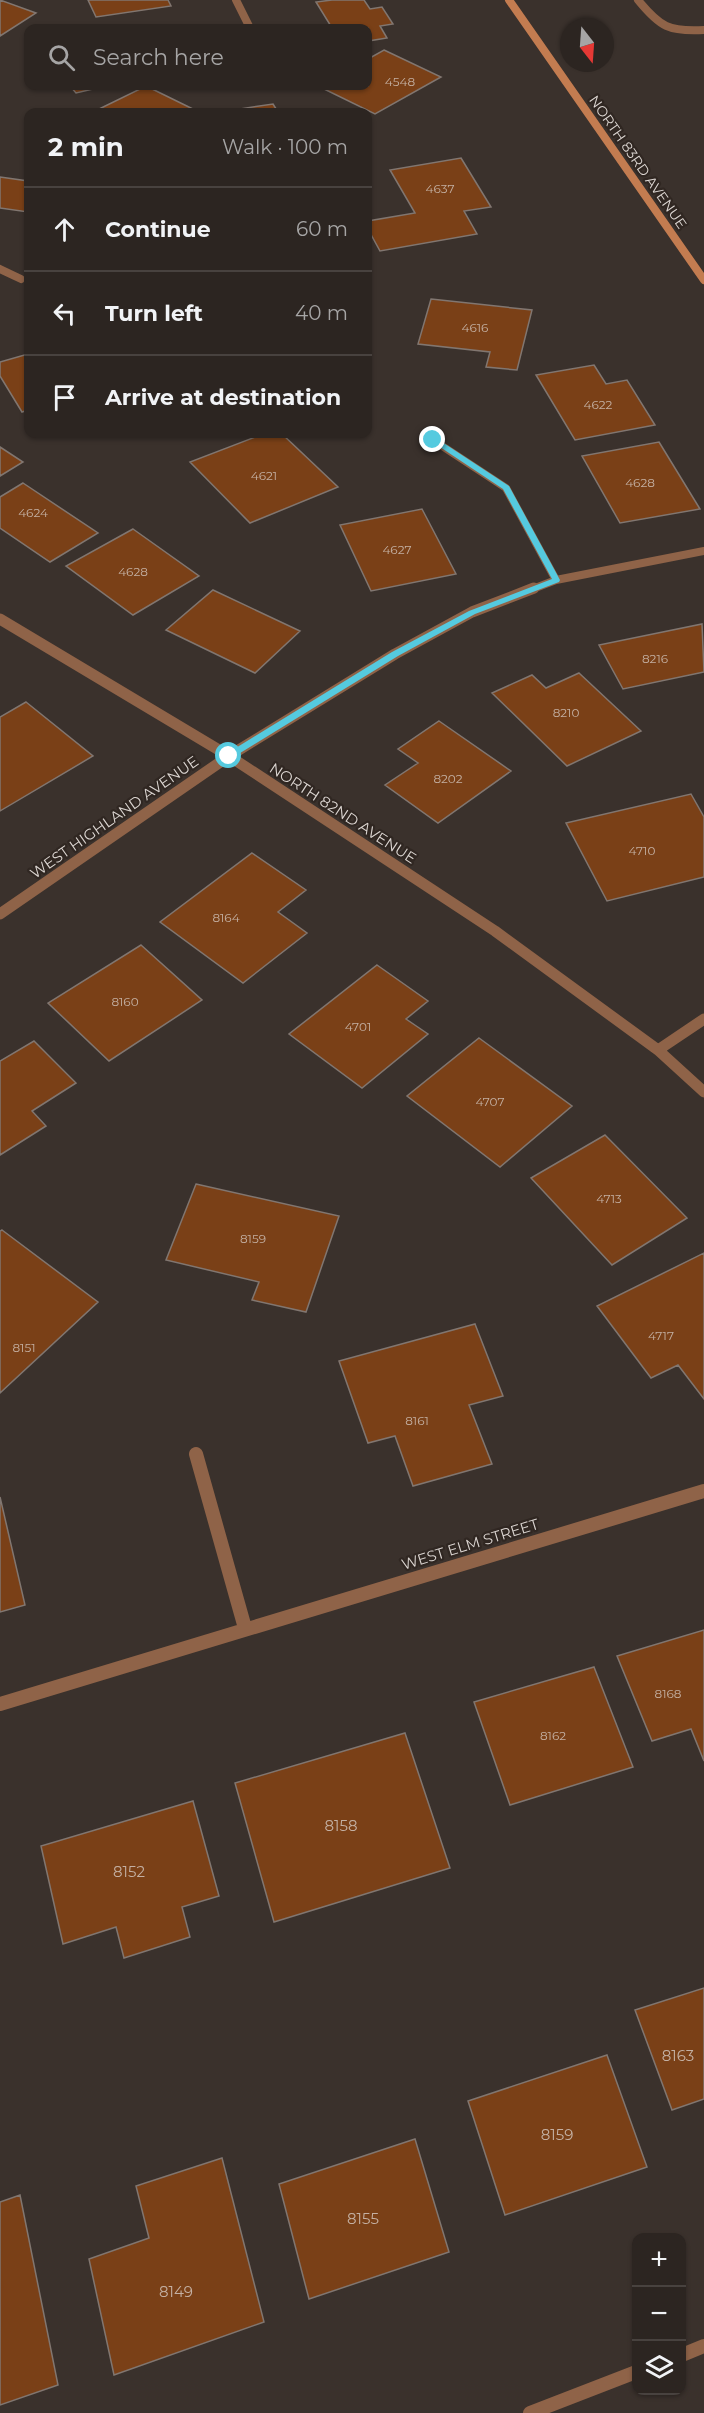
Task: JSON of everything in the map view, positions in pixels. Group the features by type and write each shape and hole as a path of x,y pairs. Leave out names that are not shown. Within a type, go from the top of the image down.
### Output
{"main road":[{"name":"NORTH 83RD AVENUE","path":"509,0 704,280"}],"street":[{"path":"236,0 248,24"},
{"path":"638,0 653,20 674,32 704,30"},
{"path":"0,269 21,279"},
{"path":"433,440 506,488 556,580"},
{"name":"WEST HIGHLAND AVENUE","path":"0,914 229,756 395,654 472,612 556,580 704,550"},
{"name":"NORTH 82ND AVENUE","path":"0,619 229,756 495,931 658,1050 704,1092"},
{"path":"658,1050 704,1019"},
{"path":"196,1454 245,1628"},
{"name":"WEST ELM STREET","path":"0,1704 704,1491"},
{"path":"686,2353 704,2346"},
{"path":"530,2413 632,2374"}],"building":[{"path":"0,0 36,13 0,36"},
{"path":"88,0 168,0 171,6 96,17"},
{"path":"364,0 370,9 382,7 393,24 380,26 387,38 372,40 372,24 330,24 316,2"},
{"path":"384,50 441,77 375,114 372,113 372,108 363,108 326,90 372,90 372,57"},
{"path":"73,90 89,90 76,93"},
{"path":"138,90 154,90 191,108 101,108"},
{"path":"273,104 276,108 246,108"},
{"path":"461,158 491,207 464,211 477,234 380,251 372,236 372,220 415,213 390,170"},
{"path":"0,177 24,180 24,211 0,208"},
{"path":"431,299 532,310 517,370 486,367 490,352 418,344"},
{"path":"24,355 24,411 22,412 0,376 0,362"},
{"path":"594,365 606,384 627,380 655,425 575,440 536,375"},
{"path":"253,438 286,438 338,487 250,523 190,462"},
{"path":"659,442 700,509 620,523 582,456"},
{"path":"0,447 23,462 0,476"},
{"path":"23,483 98,533 50,562 0,528 0,497"},
{"path":"422,509 456,574 371,591 340,525"},
{"path":"133,529 199,576 133,615 66,566"},
{"path":"213,590 300,631 255,673 166,630"},
{"path":"702,624 704,672 623,689 599,645"},
{"path":"579,673 641,731 567,766 492,693 532,675 546,688"},
{"path":"26,702 93,756 0,811 0,717"},
{"path":"439,721 511,771 438,823 385,785 418,763 398,749"},
{"path":"691,794 704,817 704,877 607,901 566,823"},
{"path":"252,853 306,890 278,912 307,933 243,983 160,922"},
{"path":"141,945 202,1000 109,1061 48,1003"},
{"path":"377,965 428,1001 406,1019 428,1034 362,1088 289,1034"},
{"path":"479,1038 572,1106 500,1167 407,1096"},
{"path":"34,1041 76,1083 32,1111 46,1126 0,1155 0,1061"},
{"path":"605,1135 687,1218 612,1265 531,1178"},
{"path":"196,1184 339,1216 306,1312 252,1300 259,1282 166,1260"},
{"path":"2,1230 98,1302 0,1393 0,1231"},
{"path":"704,1253 704,1399 678,1365 651,1378 597,1306"},
{"path":"475,1324 503,1396 469,1405 492,1464 413,1486 395,1436 368,1443 339,1361"},
{"path":"0,1497 25,1605 0,1612"},
{"path":"704,1630 704,1761 691,1729 652,1741 617,1656"},
{"path":"594,1667 633,1767 510,1805 474,1702"},
{"path":"405,1733 450,1868 274,1922 235,1783"},
{"path":"193,1801 219,1896 182,1907 190,1937 124,1958 116,1927 63,1944 41,1846"},
{"path":"704,1988 704,2099 672,2110 635,2010"},
{"path":"607,2055 647,2167 505,2215 468,2101"},
{"path":"415,2139 449,2252 309,2299 279,2184"},
{"path":"222,2158 264,2322 114,2375 89,2259 149,2238 136,2186"},
{"path":"20,2195 58,2385 0,2405 0,2202"}],"route":[{"path":"229,756 395,654 472,612 556,580 506,488 433,440"}]}
